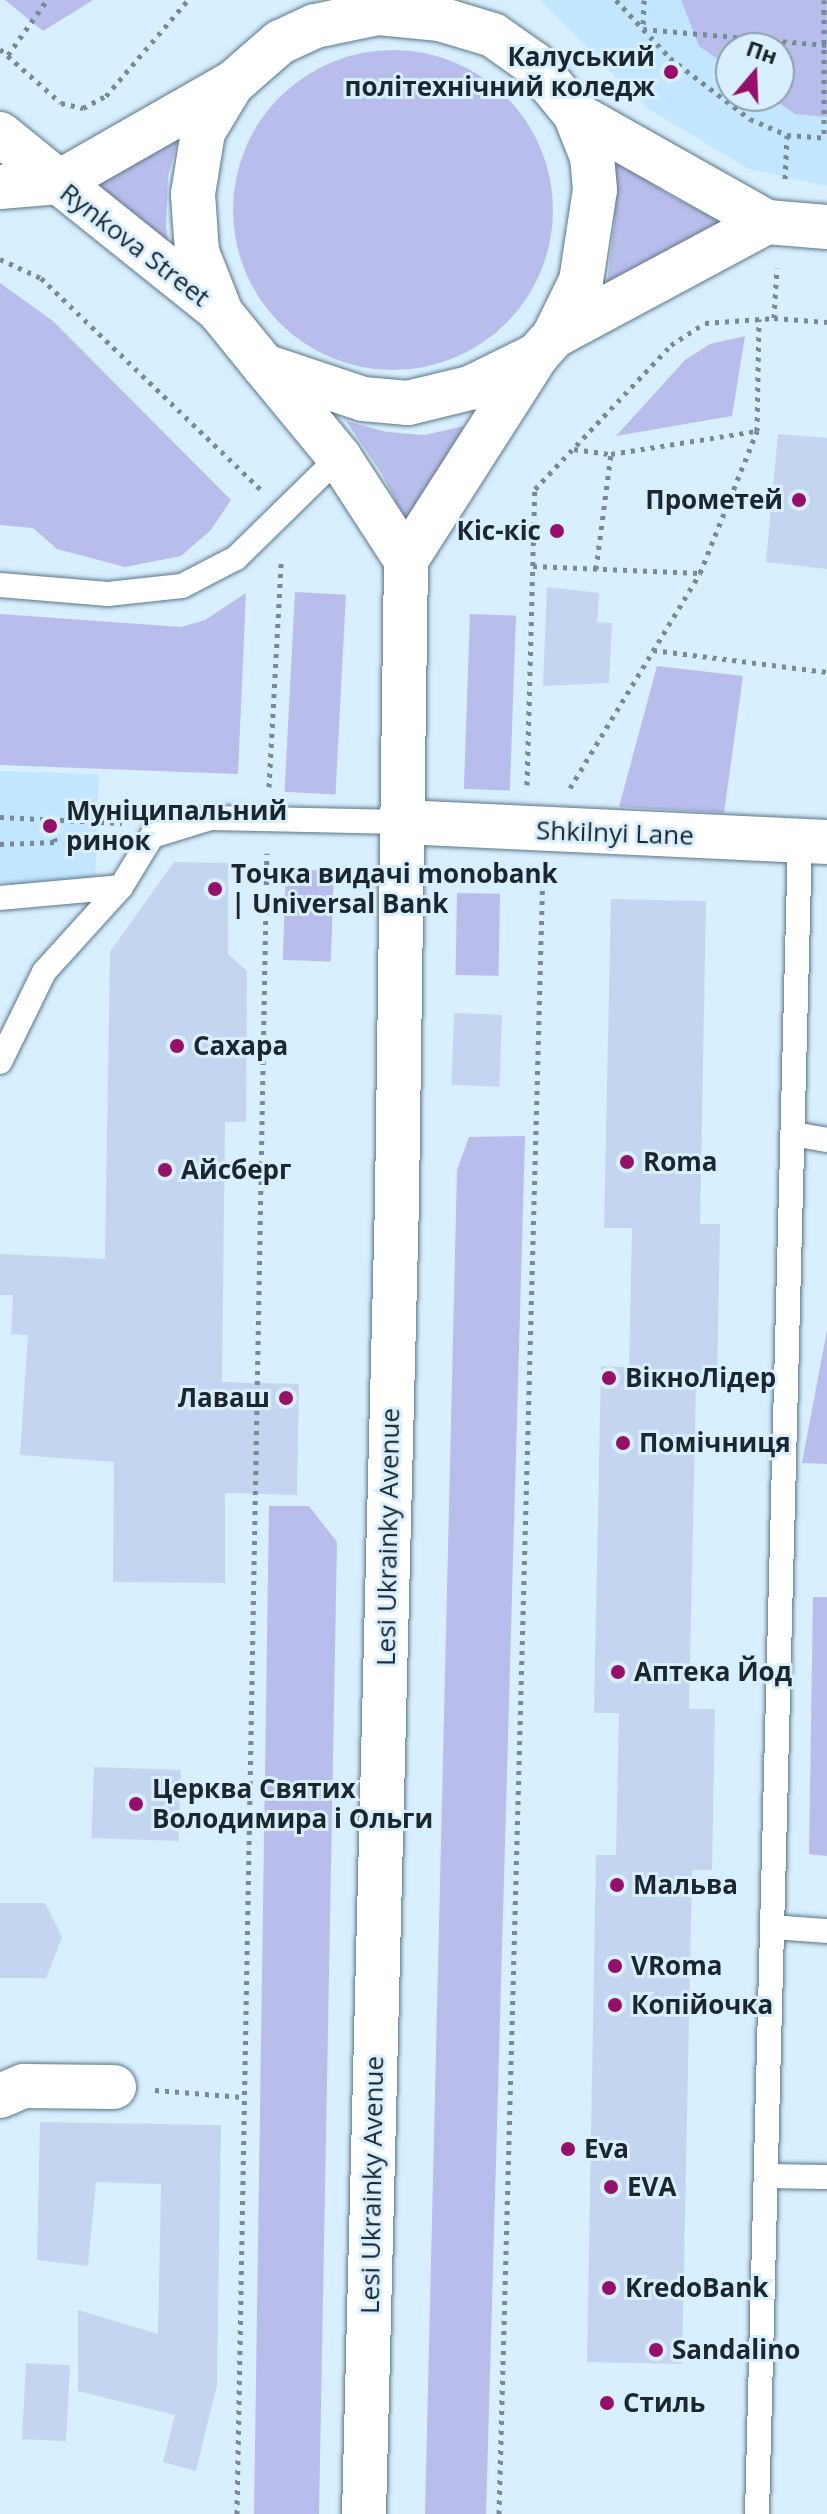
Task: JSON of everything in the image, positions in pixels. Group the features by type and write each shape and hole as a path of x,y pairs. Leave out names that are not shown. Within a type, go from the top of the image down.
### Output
{"main road":[{"path":"0,134 59,182 232,84 317,13 378,13 440,19 490,18 534,64 575,114 592,157 595,190 581,281 546,345 406,560 339,457 221,313 197,252 193,194 203,132 232,84"},
{"path":"575,114 767,222 827,227"},
{"name":"Rynkova Street","path":"0,187 59,182 221,313"},
{"path":"264,366 363,399 408,403 470,388 767,222"},
{"name":"Lesi Ukrainky Avenue","path":"364,2514 403,822 406,560"},
{"name":"Shkilnyi Lane","path":"403,822 814,842"},
{"path":"0,2096 24,2086 114,2087"}],"lane":[{"path":"0,585 108,594 182,586 216,572 285,513 339,457"},
{"path":"0,1062 44,972 121,887 152,836 211,818 403,822"},
{"path":"757,2514 793,1134 814,842"},
{"path":"0,898 121,887"},
{"path":"793,1134 827,1140"},
{"path":"772,1927 827,1931"},
{"path":"766,2176 827,2177"}],"path":[{"path":"8,55 47,0"},
{"path":"0,49 61,103 83,108 106,96 188,0"},
{"path":"616,0 670,58 750,119 787,135 826,138 824,0"},
{"path":"643,29 644,0"},
{"path":"643,29 826,44"},
{"path":"785,179 787,135"},
{"path":"0,259 41,278 285,513 267,818 237,2514"},
{"path":"774,318 777,265"},
{"path":"499,2514 544,831 527,787 535,489 671,345 705,323 774,318 827,322"},
{"path":"544,831 700,573 757,431 759,319"},
{"path":"573,449 611,454 757,431"},
{"path":"596,569 611,454"},
{"path":"533,566 700,573"},
{"path":"653,650 827,672"},
{"path":"0,817 112,819 152,836"},
{"path":"0,844 55,842 53,818"},
{"path":"114,2087 243,2097"}],"shaded area":[{"path":"5,0 93,0 43,31"},
{"name":"Калуський політехнічний коледж","path":"540,0 827,0 827,186 749,169 647,108"},
{"path":"681,0 827,0 827,117 792,112 795,112 795,32 715,32 715,58 699,46"},
{"path":"393,50 424,53 454,62 482,77 506,97 526,121 541,149 550,179 553,210 550,241 541,271 526,299 506,323 482,343 454,358 424,367 393,370 362,367 332,358 304,343 280,323 260,299 245,271 236,241 233,210 236,179 245,149 260,121 280,97 304,77 332,62 362,53"},
{"path":"179,136 168,176 166,227 171,259 91,182"},
{"path":"613,157 666,193 727,225 607,286 615,217"},
{"path":"0,283 53,321 231,500 211,530 181,556 125,567 57,549 33,528 0,525"},
{"path":"745,336 732,416 616,436 685,360 710,344"},
{"path":"346,421 387,432 425,435 464,426 408,526 382,474"},
{"path":"295,592 346,595 335,794 285,792"},
{"path":"246,593 238,774 0,765 0,614 181,627 205,620"},
{"path":"470,614 516,616 510,790 464,789"},
{"path":"657,666 743,676 724,813 619,807"},
{"name":"Муніципальний ринок","path":"0,771 99,774 95,886 0,883"},
{"path":"286,869 334,871 331,962 283,960"},
{"path":"457,893 500,894 499,976 456,975"},
{"path":"525,1136 486,2514 425,2514 457,1170 469,1137"},
{"path":"827,1330 827,1464 802,1463"},
{"path":"269,1506 309,1506 337,1542 319,2514 254,2514"},
{"path":"813,1597 827,1597 827,1856 809,1854"}],"building":[{"name":"Прометей","path":"778,434 827,438 827,569 766,562"},
{"path":"547,587 599,593 597,622 612,623 609,683 543,686"},
{"path":"174,862 228,863 228,954 247,971 246,1122 225,1122 222,1382 299,1384 297,1495 225,1493 225,1583 113,1582 114,1462 20,1455 28,1335 11,1334 13,1295 0,1295 0,1254 105,1259 110,952"},
{"path":"611,899 706,901 700,1224 720,1224 717,1383 696,1383 689,1709 715,1709 712,1870 692,1870 682,2364 587,2362 596,1855 616,1855 619,1713 594,1713 601,1366 629,1367 632,1228 604,1228"},
{"path":"454,1013 502,1015 499,1087 451,1085"},
{"name":"Церква Святих Володимира і Ольги","path":"94,1767 181,1770 178,1841 92,1838"},
{"path":"0,1903 45,1903 62,1937 46,1978 0,1978"},
{"path":"40,2122 221,2125 217,2385 196,2471 163,2462 175,2415 78,2391 78,2310 158,2334 161,2184 96,2182 88,2266 37,2260"},
{"path":"26,2363 70,2365 66,2441 22,2439"}],"place":[{"name":"Калуський політехнічний коледж","path":"671,72"},
{"name":"Прометей","path":"799,500"},
{"name":"Кіс-кіс","path":"557,531"},
{"name":"Муніципальний ринок","path":"50,826"},
{"name":"Точка видачі monobank | Universal Bank","path":"215,889"},
{"name":"Сахара","path":"177,1046"},
{"name":"Roma","path":"627,1162"},
{"name":"Айсберг","path":"165,1170"},
{"name":"ВікноЛідер","path":"609,1378"},
{"name":"Лаваш","path":"286,1398"},
{"name":"Помічниця","path":"623,1443"},
{"name":"Аптека Йод","path":"618,1672"},
{"name":"Церква Святих Володимира і Ольги","path":"136,1804"},
{"name":"Мальва","path":"617,1885"},
{"name":"VRoma","path":"615,1966"},
{"name":"Копійочка","path":"615,2005"},
{"name":"Eva","path":"568,2149"},
{"name":"ЕVA","path":"611,2187"},
{"name":"KredoBank","path":"609,2288"},
{"name":"Sandalino","path":"656,2350"},
{"name":"Стиль","path":"607,2403"}]}
